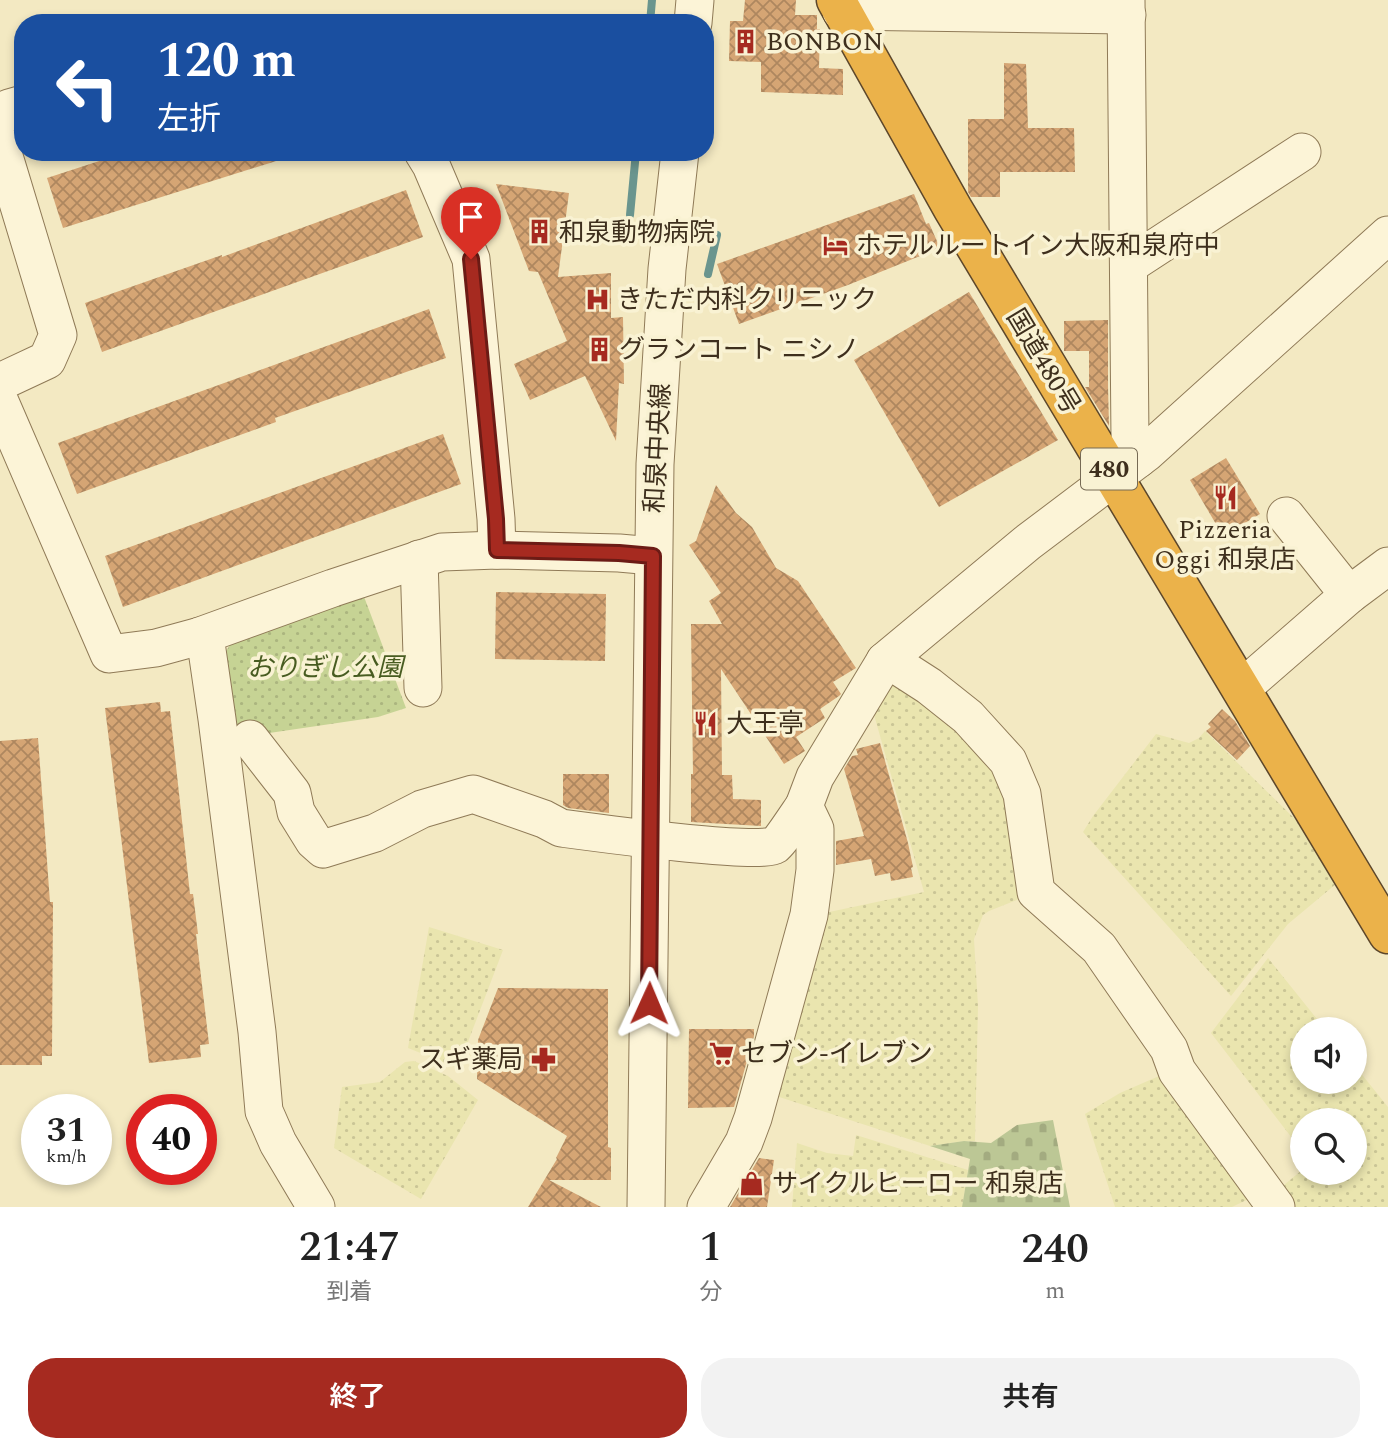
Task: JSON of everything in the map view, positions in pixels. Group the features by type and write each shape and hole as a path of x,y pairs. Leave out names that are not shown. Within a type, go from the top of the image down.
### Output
{"highway":[{"name":"国道480号","path":"839,6 953,209 1126,469 1241,689 1388,934"}],"street":[{"path":"839,6 1126,8 1130,439 1126,469"},
{"path":"0,118 14,107"},
{"path":"0,144 58,335 47,360 0,382"},
{"path":"1129,265 1302,152"},
{"path":"429,161 471,259 497,550"},
{"name":"和泉中央線","path":"646,1207 655,464 667,269 679,161"},
{"path":"250,739 292,793 296,812 314,841 323,849 374,833 422,809 473,794 544,819 561,828 650,839 763,848 776,844 804,806 815,777 885,661 1027,543 1126,469 1388,235"},
{"path":"0,402 109,654 156,648 200,636 442,552 497,550 653,556"},
{"path":"1286,516 1349,595"},
{"path":"419,559 423,688"},
{"path":"1241,689 1349,595 1388,566"},
{"path":"200,636 207,650 217,719 257,1032 264,1111 278,1143 316,1207"},
{"path":"885,661 929,686 968,718 1008,761 1022,794 1036,891 1099,948 1169,1049 1177,1071 1276,1207"},
{"path":"706,1207 744,1142 753,1118 809,915 815,870 815,829 804,806"}],"shaded area":[{"path":"893,670 996,758 1032,894 983,915 974,939 978,1006 975,1141 930,1146 770,1094 815,915 924,892 871,704"},
{"path":"1205,731 1296,820 1336,884 1288,924 1231,996 1083,832 1156,734 1189,743"},
{"path":"429,927 503,950 458,1068 408,1048"},
{"path":"1268,958 1315,1017 1290,1017 1290,1094 1367,1094 1367,1081 1388,1107 1388,1207 1290,1207 1278,1190 1290,1180 1290,1185 1367,1185 1367,1108 1290,1108 1290,1135 1211,1033"},
{"path":"414,1061 448,1076 478,1100 421,1199 334,1148 342,1087 380,1082 405,1062"},
{"path":"1166,1073 1259,1194 1232,1207 1115,1207 1085,1114 1120,1093"},
{"path":"856,1135 968,1170 962,1207 792,1207 797,1143 827,1153 853,1156"}],"green space":[{"name":"おりぎし公園","path":"363,594 406,708 378,717 236,738 223,662 234,639"},
{"path":"1053,1120 1070,1207 962,1207 970,1159 930,1146 964,1141 991,1143 1017,1125"}],"building":[{"path":"745,0 796,0 795,15 817,15 817,29 820,29 819,68 843,69 843,95 761,92 761,62 729,61 730,21 743,21"},
{"path":"1004,63 1026,64 1028,128 1074,128 1075,172 1000,172 1000,197 971,197 968,192 968,119 1004,119"},
{"path":"99,161 276,161 63,228 47,178"},
{"path":"496,184 569,193 558,277 611,273 611,318 623,317 624,384 619,383 616,441 585,376 530,400 514,364 567,341 538,272 529,271"},
{"path":"406,190 423,237 102,352 85,303 222,257"},
{"path":"914,194 926,224 929,223 940,248 739,324 717,264"},
{"path":"969,292 1058,440 939,507 854,360"},
{"path":"429,309 446,358 275,418 276,422 77,494 58,443"},
{"path":"1108,320 1109,426 1085,387 1089,387 1089,351 1064,351 1064,321"},
{"path":"443,434 461,484 123,607 105,556"},
{"name":"Pizzeria Oggi 和泉店","path":"1226,458 1260,514 1223,536 1190,480"},
{"path":"716,485 736,513 752,527 776,568 798,581 856,668 833,682 841,694 820,709 825,718 796,737 805,751 784,764 721,669 722,775 732,775 733,799 761,800 761,826 691,822 691,624 722,624 709,601 721,593 689,545 696,541"},
{"path":"496,592 606,594 605,661 495,659"},
{"path":"160,702 161,712 170,711 209,1044 200,1045 201,1057 149,1063 105,708"},
{"path":"1222,709 1235,721 1250,746 1237,760 1206,731 1211,727 1208,724"},
{"path":"38,738 50,902 53,902 52,1056 42,1056 42,1065 0,1065 0,741"},
{"path":"880,743 913,867 913,877 891,881 890,873 875,876 871,859 836,865 836,841 864,836 844,769 852,756 858,755 856,749"},
{"path":"563,774 609,774 609,813 563,805"},
{"name":"スギ薬局","path":"498,988 608,989 608,1147 611,1148 611,1180 549,1180 601,1207 528,1207 557,1159 567,1136 477,1079 478,1040"},
{"name":"セブン-イレブン","path":"689,1029 754,1029 734,1107 688,1108"},
{"name":"サイクルヒーロー 和泉店","path":"759,1158 774,1160 767,1207 730,1207"}],"waterway":[{"path":"651,14 652,0"},
{"path":"630,215 635,161"},
{"path":"708,274 717,235 709,233"}],"place":[{"name":"BONBON","path":"746,41"},
{"name":"和泉動物病院","path":"539,232"},
{"name":"ホテルルートイン大阪和泉府中","path":"836,245"},
{"name":"きただ内科クリニック","path":"597,299"},
{"name":"グランコート ニシノ","path":"599,349"},
{"name":"Pizzeria Oggi 和泉店","path":"1225,497"},
{"name":"大王亭","path":"706,723"},
{"name":"セブン-イレブン","path":"721,1053"},
{"name":"スギ薬局","path":"543,1059"},
{"name":"サイクルヒーロー 和泉店","path":"752,1183"}],"route":[{"path":"471,259 497,550 653,556 649,1003"}]}
